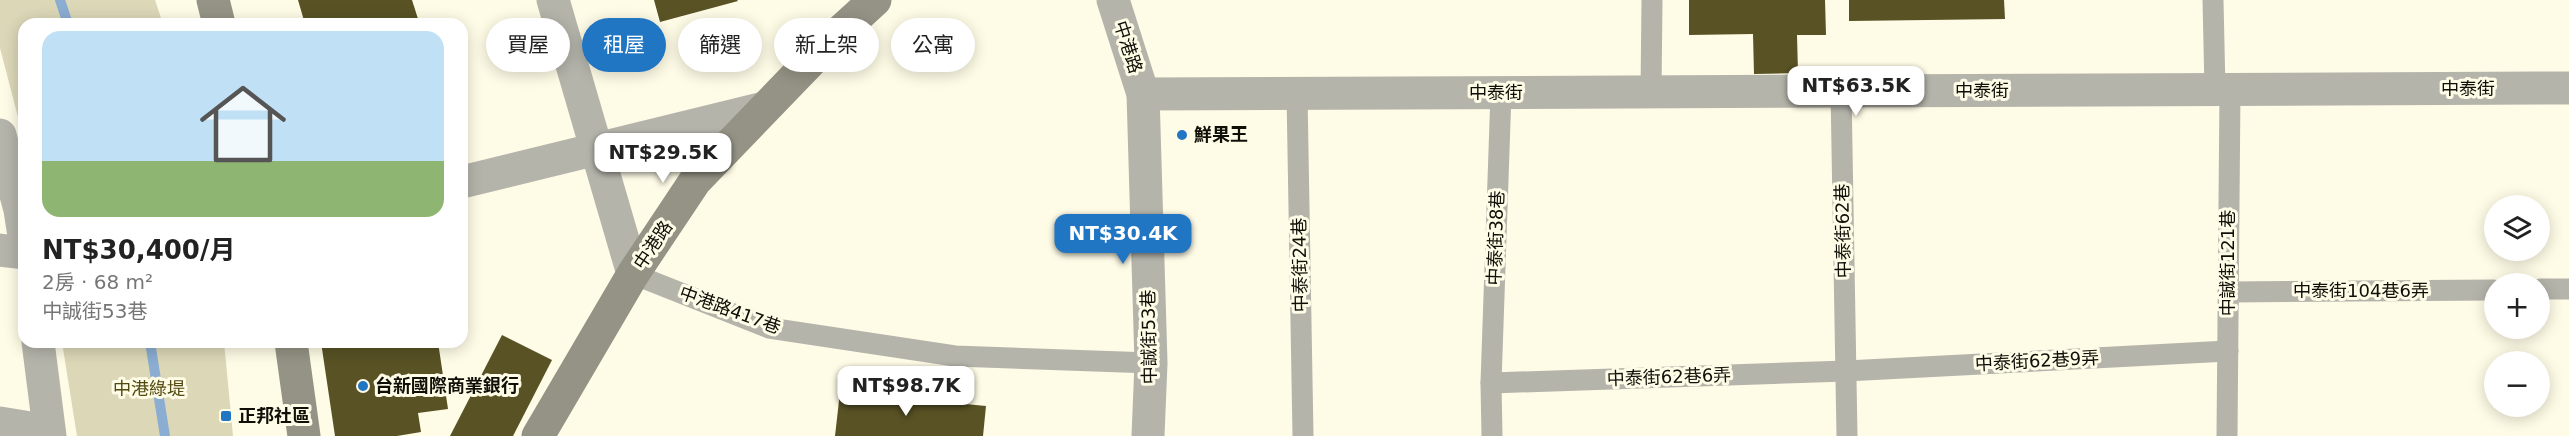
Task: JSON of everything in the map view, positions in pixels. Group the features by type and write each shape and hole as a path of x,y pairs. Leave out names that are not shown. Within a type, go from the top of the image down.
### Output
{"street":[{"path":"213,0 218,18"},
{"path":"553,0 633,274"},
{"name":"中港路","path":"537,436 633,274 695,181 764,108 873,0"},
{"name":"中港路","path":"1113,0 1143,94"},
{"name":"中泰街","path":"1143,94 2569,88"},
{"name":"中誠街53巷","path":"1143,94 1151,363 1148,436"},
{"path":"468,181 764,108"},
{"path":"0,135 18,202"},
{"path":"0,250 18,252"},
{"path":"0,423 50,433 39,348"},
{"path":"292,348 304,436"}],"lane":[{"path":"1651,92 1652,0"},
{"name":"中誠街121巷","path":"2213,0 2222,90 2228,292 2227,436"},
{"name":"中泰街62巷","path":"1841,91 1847,436"},
{"name":"中泰街38巷","path":"1492,436 1491,383 1501,93"},
{"name":"中泰街24巷","path":"1298,94 1303,436"},
{"name":"中港路417巷","path":"633,274 769,328 955,356 1151,363"},
{"path":"2550,289 2569,289"},
{"name":"中泰街104巷6弄","path":"2228,292 2484,290"},
{"name":"中泰街62巷9弄","path":"1846,371 2228,351"},
{"name":"中泰街62巷6弄","path":"1491,383 1846,371"}],"green space":[{"path":"0,0 155,0 161,18 18,18 18,117 0,48"},
{"name":"中港綠堤","path":"63,348 225,348 233,436 77,436"}],"building":[{"path":"298,0 412,0 418,18 303,18"},
{"path":"654,0 738,1 666,20 666,18 659,18"},
{"path":"1689,0 1825,0 1826,35 1797,35 1798,73 1754,74 1753,34 1689,35"},
{"path":"1849,0 2004,0 2005,19 1849,21"},
{"path":"502,335 552,360 513,436 450,436"},
{"path":"322,348 439,348 448,409 418,413 421,432 397,436 335,436"},
{"path":"840,392 986,406 983,436 835,436"}],"waterway":[{"path":"60,0 66,18"},
{"path":"151,348 165,436"}],"place":[{"name":"鮮果王","path":"1182,135"},
{"name":"台新國際商業銀行","path":"363,386"},
{"name":"正邦社區","path":"226,416"}]}
